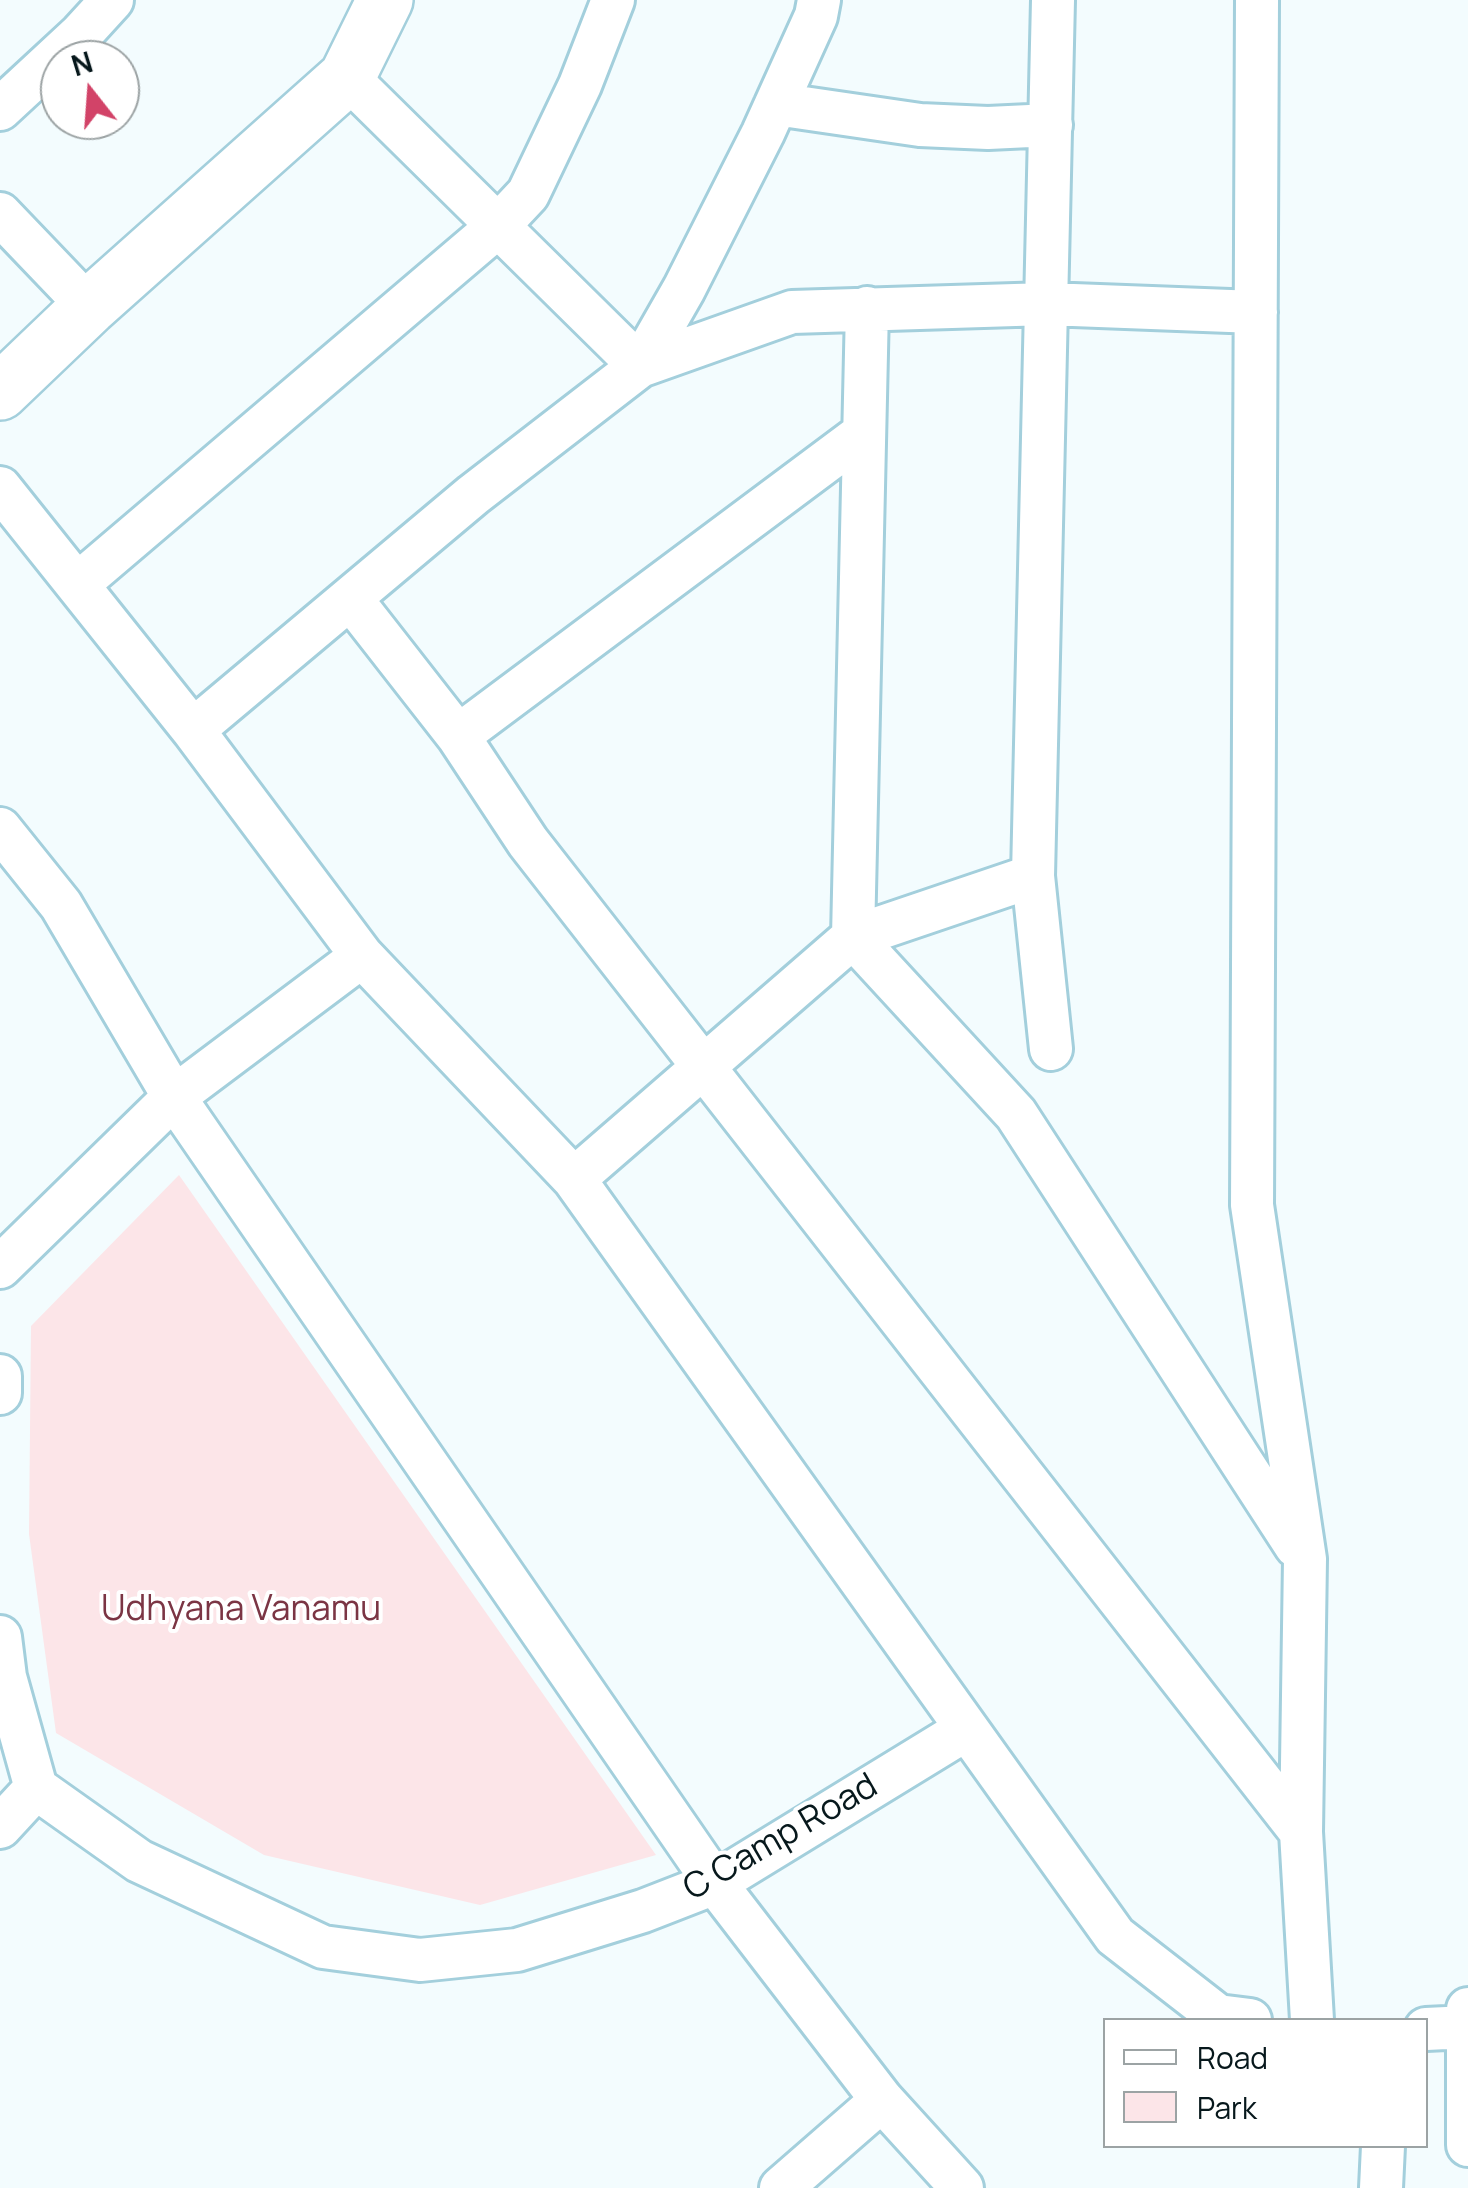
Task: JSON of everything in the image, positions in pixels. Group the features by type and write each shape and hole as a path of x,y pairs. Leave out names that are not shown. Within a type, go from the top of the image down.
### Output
{"street":[{"path":"0,109 82,34 112,0"},
{"path":"0,392 346,78 385,0"},
{"path":"79,583 497,228 528,194 580,84 612,0"},
{"path":"640,366 684,289 776,104 816,16 819,0"},
{"path":"1052,1049 1033,876 1053,0"},
{"path":"1257,0 1252,1205 1305,1559 1301,1832 1312,2018"},
{"path":"346,78 640,366"},
{"path":"776,104 920,125 1051,125"},
{"path":"0,214 90,307"},
{"path":"193,730 474,495 640,366 792,312 1047,304 1256,312"},
{"path":"867,308 854,937 1016,1114 1305,1559"},
{"path":"458,736 864,433"},
{"path":"0,488 193,730 362,956 574,1179 1116,1936 1218,2016 1234,2018"},
{"path":"351,600 458,736 528,842 1301,1832"},
{"path":"0,829 61,905 174,1097 715,1882 882,2100 962,2188"},
{"path":"574,1179 854,937 1033,876"},
{"path":"0,1267 174,1097 362,956"},
{"path":"0,1376 0,1394"},
{"path":"0,1637 18,1778 0,1827"},
{"name":"C Camp Road","path":"18,1778 139,1861 324,1947 420,1960 516,1950 643,1912 715,1882 965,1730"},
{"path":"0,1812 18,1778"},
{"path":"1457,2023 1468,2144"},
{"path":"781,2188 882,2100"},
{"path":"1381,2188 1383,2148"}],"green space":[{"name":"Udhyana Vanamu","path":"179,1175 656,1855 480,1905 264,1855 56,1733 29,1534 31,1326"}]}
